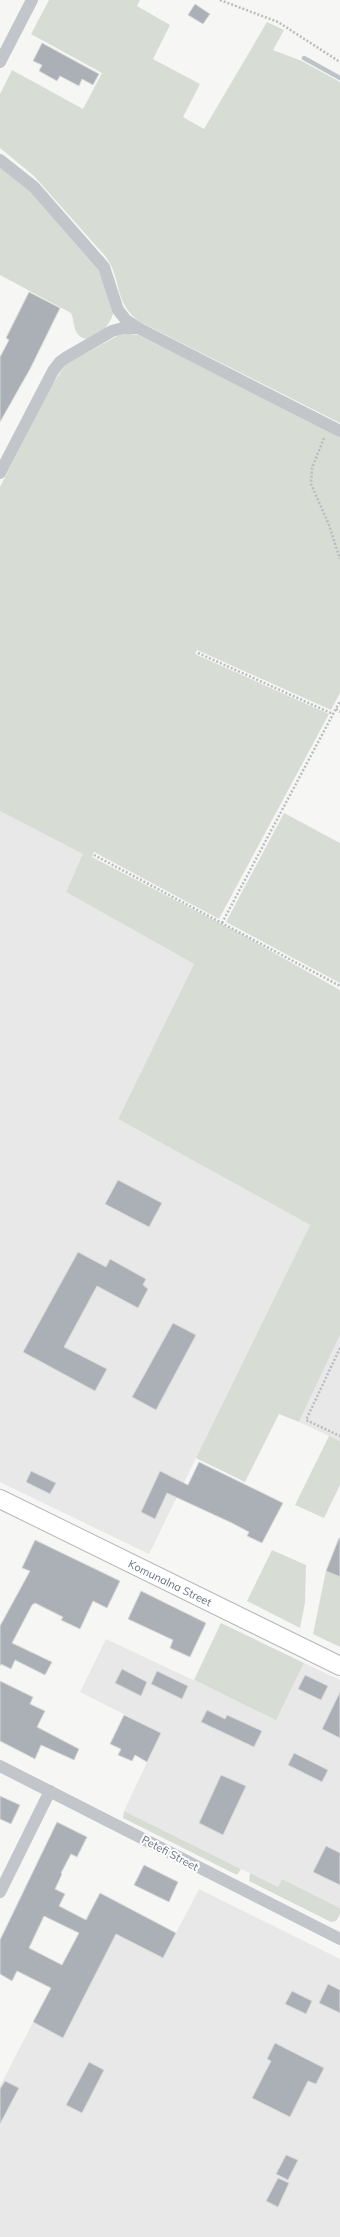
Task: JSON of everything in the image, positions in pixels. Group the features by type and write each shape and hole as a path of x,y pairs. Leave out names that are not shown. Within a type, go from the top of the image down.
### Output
{"main road":[{"name":"Komunalna Street","path":"0,1499 340,1666"}],"street":[{"path":"0,62 32,0"},
{"path":"0,160 34,186 104,267 118,310 126,320 138,328 335,428"},
{"path":"0,473 53,371 60,362 118,329 138,328"},
{"name":"Petefi Street","path":"0,1766 237,1888 340,1939"},
{"path":"0,1892 50,1791"}],"path":[{"path":"220,0 278,22 340,62"},
{"path":"335,428 315,459 310,477 314,491 329,525 340,559"},
{"path":"198,652 333,714"},
{"path":"222,923 340,701"},
{"path":"336,709 340,712"},
{"path":"94,855 340,986"},
{"path":"340,1348 306,1420 340,1436"}],"shaded area":[{"path":"49,0 140,0 137,6 170,25 153,59 200,84 183,117 204,129 267,22 284,30 273,50 302,61 340,82 340,423 140,322 126,307 115,275 106,257 34,176 0,148 0,94 12,70 83,109 102,73 31,34"},
{"path":"0,165 20,180 91,258 102,274 113,314 103,330 93,338 82,338 77,333 71,313 0,275"},
{"path":"123,333 138,335 340,437 340,693 331,710 197,650 195,654 329,714 219,919 94,852 92,857 239,933 340,990 340,1335 299,1422 279,1414 245,1482 196,1458 310,1225 118,1119 194,964 66,892 83,854 0,811 0,487 51,387 64,367 73,360"},
{"path":"0,811 84,854 66,892 194,964 118,1119 310,1225 149,1554 0,1482"},
{"path":"284,813 340,843 340,983 226,922"},
{"path":"340,1335 340,1441 299,1422"},
{"path":"329,1436 340,1441 340,1485 324,1518 295,1505"},
{"path":"272,1550 306,1565 305,1603 300,1628 247,1601"},
{"path":"326,1571 340,1577 340,1647 313,1634"},
{"path":"221,1623 304,1663 276,1720 194,1680"},
{"path":"106,1639 276,1719 304,1663 340,1680 340,1908 282,1879 278,1887 124,1811 161,1733 80,1692"},
{"path":"124,1811 241,1869 237,1875 123,1818"},
{"path":"250,1873 278,1887 282,1879 340,1908 340,1914 336,1921 331,1922 249,1881"},
{"path":"199,1889 340,1959 340,2237 0,2237 0,2086 100,1893 176,1933"}],"building":[{"path":"195,4 210,14 203,24 188,15"},
{"path":"42,43 99,74 93,85 82,79 79,86 60,76 57,81 39,71 42,65 33,61"},
{"path":"29,292 60,308 30,369 0,422 0,357 9,340 6,338"},
{"path":"118,1180 162,1203 149,1227 105,1204"},
{"path":"78,1252 106,1267 110,1259 146,1279 143,1285 148,1289 138,1308 97,1286 64,1347 107,1369 95,1391 23,1352"},
{"path":"173,1323 196,1335 156,1410 132,1397"},
{"path":"199,1462 283,1503 262,1543 247,1536 249,1532 232,1523 167,1493 155,1519 141,1512 160,1471 188,1485"},
{"path":"31,1471 56,1483 50,1494 26,1482"},
{"path":"340,1538 340,1577 326,1571"},
{"path":"35,1540 120,1581 107,1608 93,1601 80,1629 61,1620 63,1617 35,1603 32,1605 12,1643 52,1662 45,1675 15,1660 11,1669 1,1664 0,1666 0,1626 30,1571 22,1568"},
{"path":"141,1591 206,1623 190,1657 170,1648 173,1640 128,1619"},
{"path":"122,1669 147,1682 141,1696 115,1683"},
{"path":"157,1671 188,1686 182,1699 151,1684"},
{"path":"305,1675 328,1686 321,1700 298,1689"},
{"path":"0,1681 33,1697 30,1704 45,1711 37,1727 79,1749 74,1760 41,1745 35,1759 0,1741"},
{"path":"340,1692 340,1738 322,1729"},
{"path":"207,1710 225,1719 227,1715 262,1731 254,1747 201,1722"},
{"path":"124,1715 161,1733 147,1762 135,1755 132,1761 118,1755 121,1749 110,1744"},
{"path":"294,1753 328,1770 322,1782 288,1765"},
{"path":"221,1775 246,1786 223,1835 199,1823"},
{"path":"0,1796 20,1805 11,1824 0,1819"},
{"path":"57,1822 87,1837 77,1857 71,1854 61,1873 62,1874 55,1889 65,1894 59,1906 86,1920 100,1893 176,1933 163,1958 116,1934 63,2038 33,2022 51,1988 17,1971 12,1981 0,1974 0,1940","holes":["44,1916 79,1933 62,1965 29,1948"]},
{"path":"326,1846 340,1853 340,1885 313,1872"},
{"path":"144,1865 178,1882 169,1902 134,1885"},
{"path":"328,1984 340,1990 340,2013 319,2003"},
{"path":"292,1991 312,2001 306,2014 285,2004"},
{"path":"275,2043 324,2068 316,2084 308,2081 290,2117 252,2098 271,2061 267,2059"},
{"path":"89,2062 104,2070 82,2113 66,2105"},
{"path":"5,2081 19,2088 0,2124 0,2089"},
{"path":"286,2155 298,2160 288,2180 276,2174"},
{"path":"278,2178 289,2183 278,2207 266,2201"}],"waterway":[{"path":"304,58 340,78"}]}
